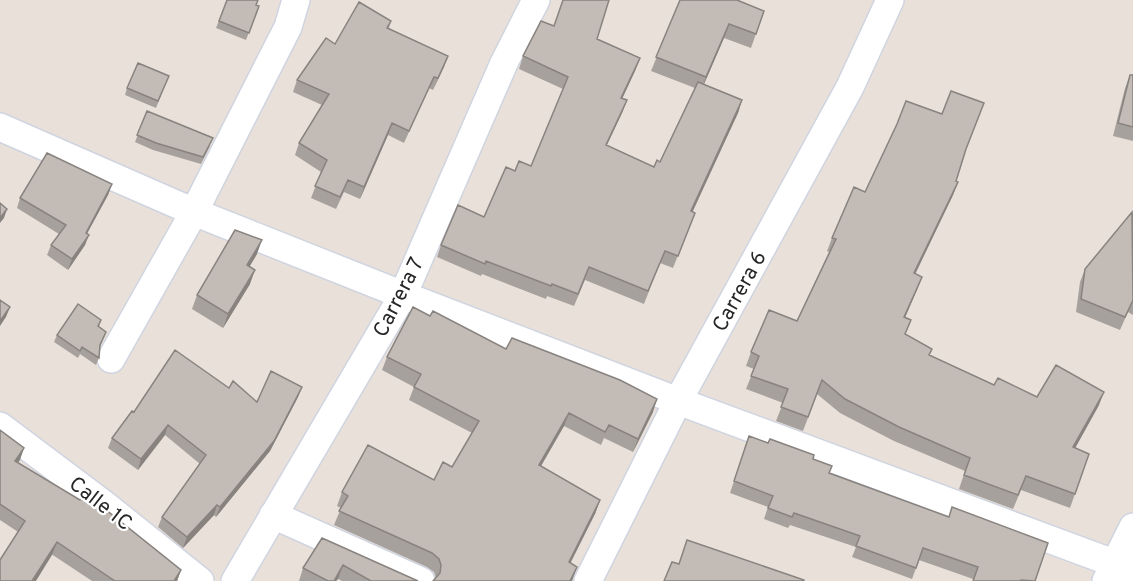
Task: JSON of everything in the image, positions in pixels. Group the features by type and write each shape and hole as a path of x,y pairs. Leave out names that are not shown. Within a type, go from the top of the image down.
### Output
{"street":[{"path":"111,359 194,212 288,27 297,0"},
{"name":"Carrera 7","path":"235,581 403,295 504,63 536,0"},
{"name":"Carrera 6","path":"588,581 678,401 855,76 890,0"},
{"path":"0,127 194,212 1118,573 1133,527"},
{"name":"Calle 1C","path":"0,426 200,581"},
{"path":"273,515 421,581"}],"building":[{"path":"227,0 258,0 256,5 259,6 249,33 219,21"},
{"path":"563,0 609,0 597,39 640,58 621,98 627,100 606,145 654,167 657,160 660,162 698,82 742,100 691,211 695,213 678,256 665,251 648,291 589,267 578,294 486,261 485,264 441,245 458,205 484,217 506,167 515,171 519,161 531,166 568,77 523,56 541,21 554,26"},
{"path":"680,0 737,0 764,11 756,34 729,24 706,77 656,57"},
{"path":"359,2 391,21 387,28 448,56 438,78 434,77 409,131 392,123 364,187 348,180 340,197 315,186 327,160 299,143 329,94 297,80 326,38 335,44"},
{"path":"138,63 169,76 158,101 127,88"},
{"path":"1130,75 1133,75 1133,127 1118,123"},
{"path":"951,91 984,103 966,149 956,181 958,182 914,273 922,277 904,317 911,320 905,334 932,349 929,355 994,385 998,378 1037,397 1056,365 1104,392 1073,447 1089,454 1075,494 1026,476 1018,495 964,475 970,458 899,427 845,399 822,380 808,417 781,407 788,389 751,376 759,356 751,352 769,310 797,321 836,239 832,238 854,187 865,192 906,101 942,114"},
{"path":"147,111 213,138 203,157 137,135"},
{"path":"47,153 112,184 86,233 89,235 72,259 51,245 66,225 20,198"},
{"path":"0,203 7,209 0,218"},
{"path":"1132,212 1133,300 1125,317 1081,299 1085,269"},
{"path":"235,230 262,240 247,265 255,270 228,314 197,295"},
{"path":"0,300 10,307 0,321"},
{"path":"78,304 101,320 98,326 106,332 100,345 99,358 82,347 80,351 57,335"},
{"path":"413,307 430,316 433,311 506,349 512,338 620,380 657,399 638,439 609,425 605,432 569,413 539,465 600,500 569,562 577,567 570,581 433,581 440,573 441,565 439,559 432,553 339,511 348,496 342,492 368,445 434,480 443,462 452,467 479,421 414,387 421,374 387,357"},
{"path":"175,350 229,388 233,381 257,402 271,371 302,387 274,441 220,507 217,505 187,537 162,517 206,455 168,425 141,459 112,438 132,411 134,412"},
{"path":"0,430 24,448 15,461 80,500 83,496 98,506 100,505 181,570 174,581 115,581 57,542 32,581 0,581 0,560 25,521 0,504"},
{"path":"749,436 768,443 770,439 814,455 813,459 832,466 829,473 949,517 952,507 1048,543 1035,581 973,581 978,567 923,548 916,568 856,546 860,536 794,513 792,517 768,508 773,496 734,481"},
{"path":"322,538 418,581 371,581 343,565 334,581 328,581 303,568"},
{"path":"687,540 804,581 664,581 672,562 679,564"}]}
